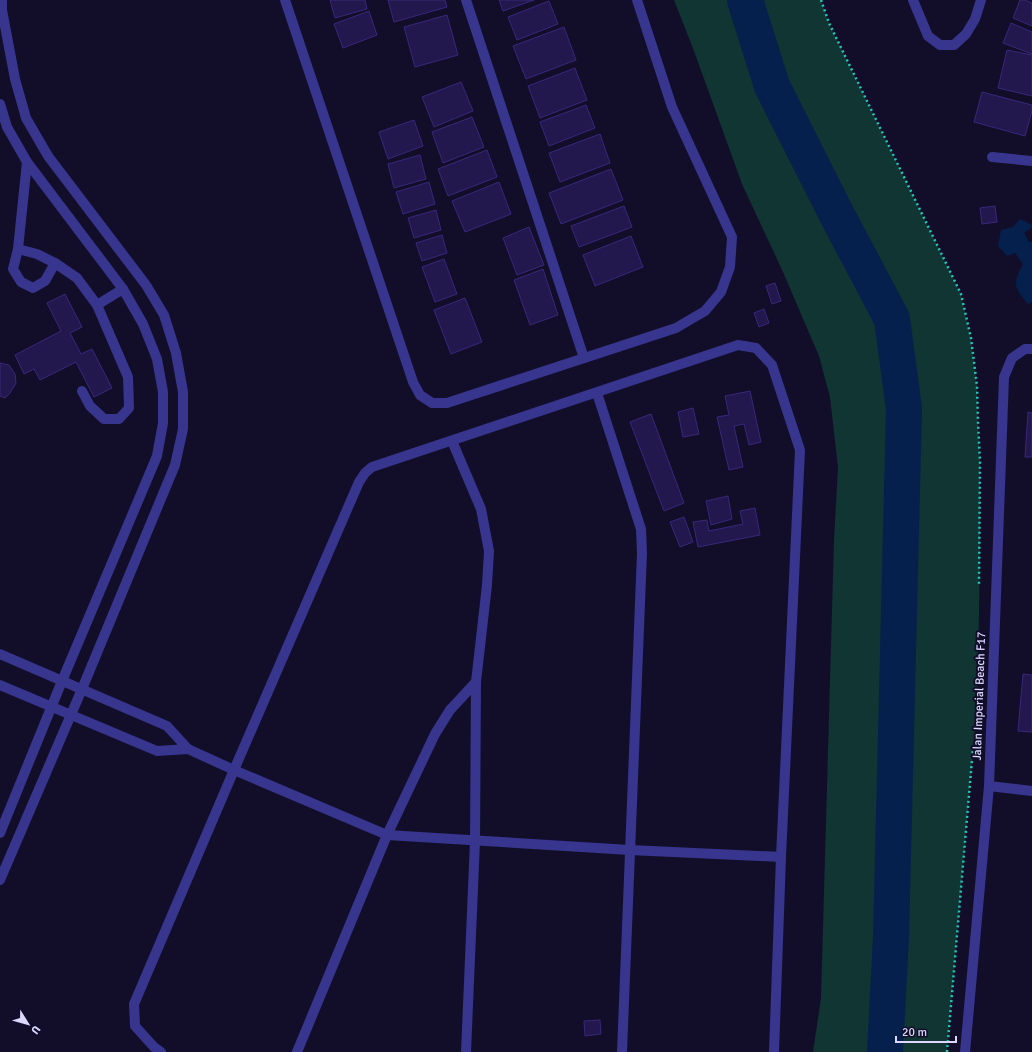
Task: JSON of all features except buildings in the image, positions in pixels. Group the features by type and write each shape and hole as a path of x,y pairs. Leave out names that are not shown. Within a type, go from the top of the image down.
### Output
{"street":[{"path":"0,880 82,689 175,465 183,429 184,392 176,353 164,315 146,285 48,156 26,118 15,79 2,10 2,0"},
{"path":"285,0 413,382 420,395 432,403 448,403 676,328 705,311 721,292 730,267 732,237 672,107 636,0"},
{"path":"466,0 584,358"},
{"path":"913,0 928,36 940,45 954,45 966,34 975,19 981,0"},
{"path":"0,104 7,126 27,162 123,289 143,324 157,359 163,392 163,423 157,456 0,833"},
{"path":"992,157 1032,161"},
{"path":"27,162 18,249 13,269 21,282 33,288 45,281 55,263"},
{"path":"18,249 38,254 55,263 77,278 97,305 128,377 129,408 119,419 104,419 90,406 82,391"},
{"path":"97,305 123,289"},
{"path":"161,1052 154,1047 135,1026 134,1004 359,482 365,474 372,467 598,393 738,345 756,348 772,365 800,450 781,857 774,1052"},
{"name":"Jalan Imperial Beach F17","path":"965,1052 989,786 1004,377 1012,358 1028,349"},
{"path":"598,393 641,529 642,553 622,1052"},
{"path":"452,441 482,509 489,551 487,585 476,682 475,841 466,1052"},
{"path":"0,654 167,726 188,749 387,835 630,850 781,857"},
{"path":"297,1052 387,835 435,734 450,710 476,682"},
{"path":"0,685 157,751 188,749"},
{"path":"989,786 1032,791"}],"path":[{"path":"821,0 829,23 961,294 971,338 977,386 980,462 979,592"},
{"path":"947,1052 974,744"}],"green space":[{"path":"674,0 821,0 829,23 961,294 971,338 977,386 980,462 978,675 975,728 947,1052 813,1052 821,998 834,540 838,468 830,397 819,356 783,272 742,184"}],"water":[{"path":"1020,219 1032,225 1032,227 1024,233 1029,242 1032,242 1032,302 1028,304 1019,293 1016,285 1017,276 1023,264 1015,253 1007,256 998,246 1001,230 1013,227"}],"waterway":[{"path":"745,0 772,86 836,213 892,319 904,409 891,937 885,1052"}]}
